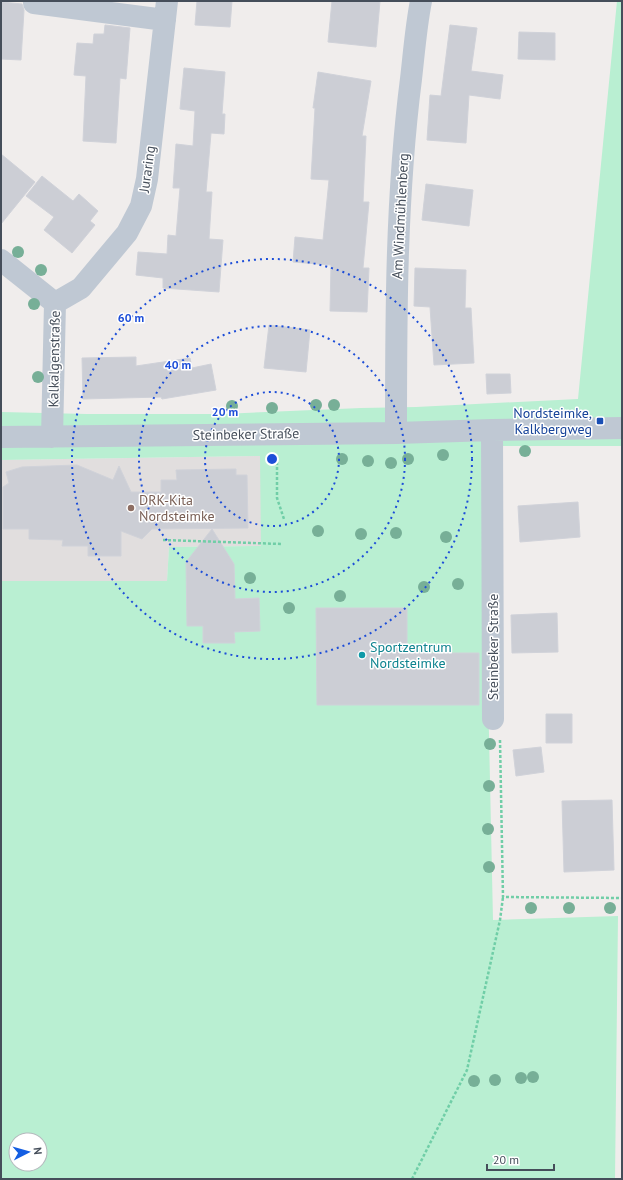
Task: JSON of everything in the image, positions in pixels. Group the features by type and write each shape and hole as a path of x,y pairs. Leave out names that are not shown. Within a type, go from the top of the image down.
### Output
{"street":[{"name":"Am Windmühlenberg","path":"396,433 396,320 401,190 405,122 421,1"},
{"path":"34,3 166,11"},
{"name":"Juraring","path":"55,303 81,288 127,232 141,206 148,179 166,11"},
{"name":"Kalkalgenstraße","path":"1,260 55,303 52,437"},
{"name":"Steinbeker Straße","path":"1,437 276,433 396,433 622,428"},
{"name":"Steinbeker Straße","path":"492,430 493,719"}],"path":[{"path":"276,433 277,498 284,519"},
{"path":"163,540 282,544"},
{"path":"412,1179 467,1070 500,920 503,897 500,735 493,719"},
{"path":"503,897 622,898"}],"shaded area":[{"name":"DRK-Kita Nordsteimke","path":"261,456 261,546 169,547 167,581 1,581 1,460"}],"green space":[{"path":"617,1 622,1 622,446 499,446 486,596 493,920 618,916 615,1179 1,1179 1,581 167,581 169,547 261,546 260,456 1,460 1,412 87,414 222,414 578,399"}],"building":[{"path":"197,1 232,1 230,27 195,25"},
{"path":"332,1 380,1 376,47 328,42"},
{"path":"1,2 22,4 24,10 21,60 1,59"},
{"path":"105,25 130,28 126,79 120,78 116,143 83,141 86,76 74,75 77,43 93,44 94,34 104,34"},
{"path":"450,25 477,28 471,71 503,75 500,99 469,95 466,143 427,140 430,95 441,96"},
{"path":"519,32 555,33 555,60 518,59"},
{"path":"184,68 225,72 222,114 225,114 224,134 211,133 206,192 212,192 209,239 223,240 219,292 163,288 163,278 136,275 138,252 167,254 168,235 176,236 180,188 173,188 176,144 193,146 195,111 180,109"},
{"path":"318,72 371,81 362,136 366,136 363,202 369,202 363,268 369,268 367,312 330,311 331,265 293,262 295,237 323,240 329,180 311,179 315,108 313,108"},
{"path":"1,154 35,182 1,224"},
{"path":"42,176 73,201 79,194 98,211 90,221 95,225 72,253 44,230 54,217 26,196"},
{"path":"426,184 473,190 469,226 422,220"},
{"path":"415,268 466,270 465,308 471,308 474,363 434,365 430,307 414,306"},
{"path":"269,325 310,330 306,372 264,368"},
{"path":"136,357 136,366 190,358 192,368 211,364 216,390 162,399 161,397 83,399 82,358"},
{"path":"486,374 510,374 511,393 487,394"},
{"path":"77,465 113,480 119,466 131,492 161,492 161,480 177,480 176,470 236,469 236,475 247,475 248,528 152,529 142,539 121,531 121,556 88,556 88,546 62,546 63,540 29,539 29,529 3,529 3,487 9,483 6,472 22,467"},
{"path":"578,502 580,537 520,542 518,506"},
{"path":"212,529 234,564 235,599 259,598 260,631 234,632 235,643 203,643 203,626 187,626 186,562"},
{"name":"Sportzentrum Nordsteimke","path":"316,608 407,608 407,653 479,653 479,705 317,705"},
{"path":"557,613 558,652 512,653 511,615"},
{"path":"546,714 572,714 572,743 546,743"},
{"path":"541,747 544,772 516,776 513,750"},
{"path":"612,800 614,870 564,872 562,801"}],"place":[{"name":"Nordsteimke, Kalkbergweg","path":"600,421"},
{"name":"DRK-Kita Nordsteimke","path":"131,508"},
{"name":"Sportzentrum Nordsteimke","path":"362,655"}]}
